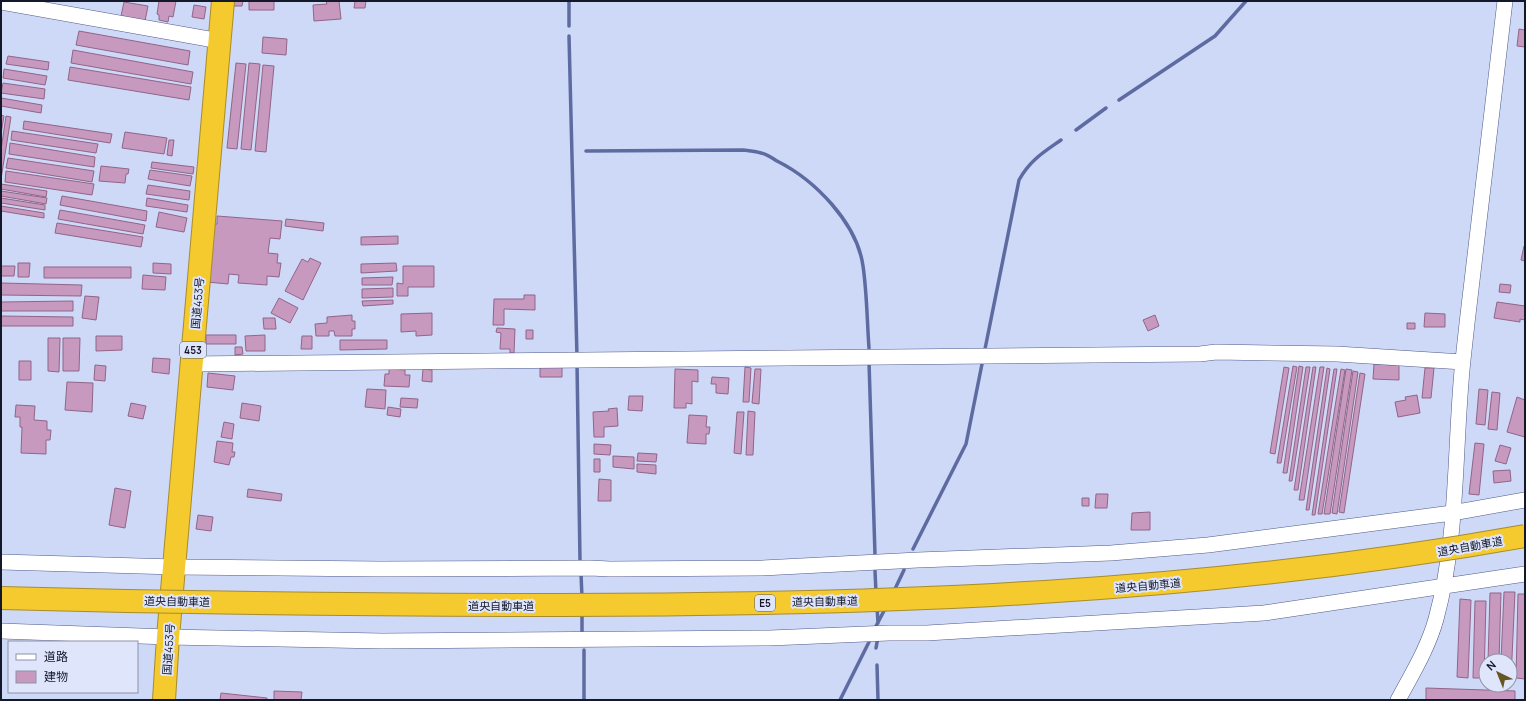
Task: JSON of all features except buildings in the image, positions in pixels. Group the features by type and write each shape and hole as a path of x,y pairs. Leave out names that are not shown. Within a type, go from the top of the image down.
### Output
{"highway":[{"name":"国道453号","path":"164,700 168,637 223,1"},
{"name":"道央自動車道","path":"1,598 417,606 699,604 932,598 1049,593 1198,581 1430,553 1525,536"}],"street":[{"path":"1398,700 1420,658 1433,626 1448,561 1463,362 1505,1"},
{"path":"1,2 220,41"},
{"path":"192,364 1200,354 1216,352 1337,354 1463,362"},
{"path":"1,562 174,567 380,569 762,568 918,560 1111,553 1208,545 1452,513 1525,500"},
{"path":"1,631 382,642 754,638 889,633 935,633 1264,614 1525,574"}],"waterway":[{"path":"569,1 569,26"},
{"path":"1119,100 1215,36 1246,1"},
{"path":"569,36 577,357"},
{"path":"1076,130 1106,108"},
{"path":"985,349 1019,180 1033,162 1061,140"},
{"path":"586,151 743,150 765,154 806,179 832,204 852,234 859,250 863,266 869,348"},
{"path":"869,362 875,555"},
{"path":"577,363 580,561"},
{"path":"913,549 966,444 982,364"},
{"path":"894,591 904,570"},
{"path":"875,571 876,593"},
{"path":"581,573 582,598"},
{"path":"877,607 878,623"},
{"path":"874,630 886,607"},
{"path":"582,613 582,635"},
{"path":"876,648 878,637"},
{"path":"840,700 871,638"},
{"path":"584,650 584,700"},
{"path":"877,665 878,700"}]}
